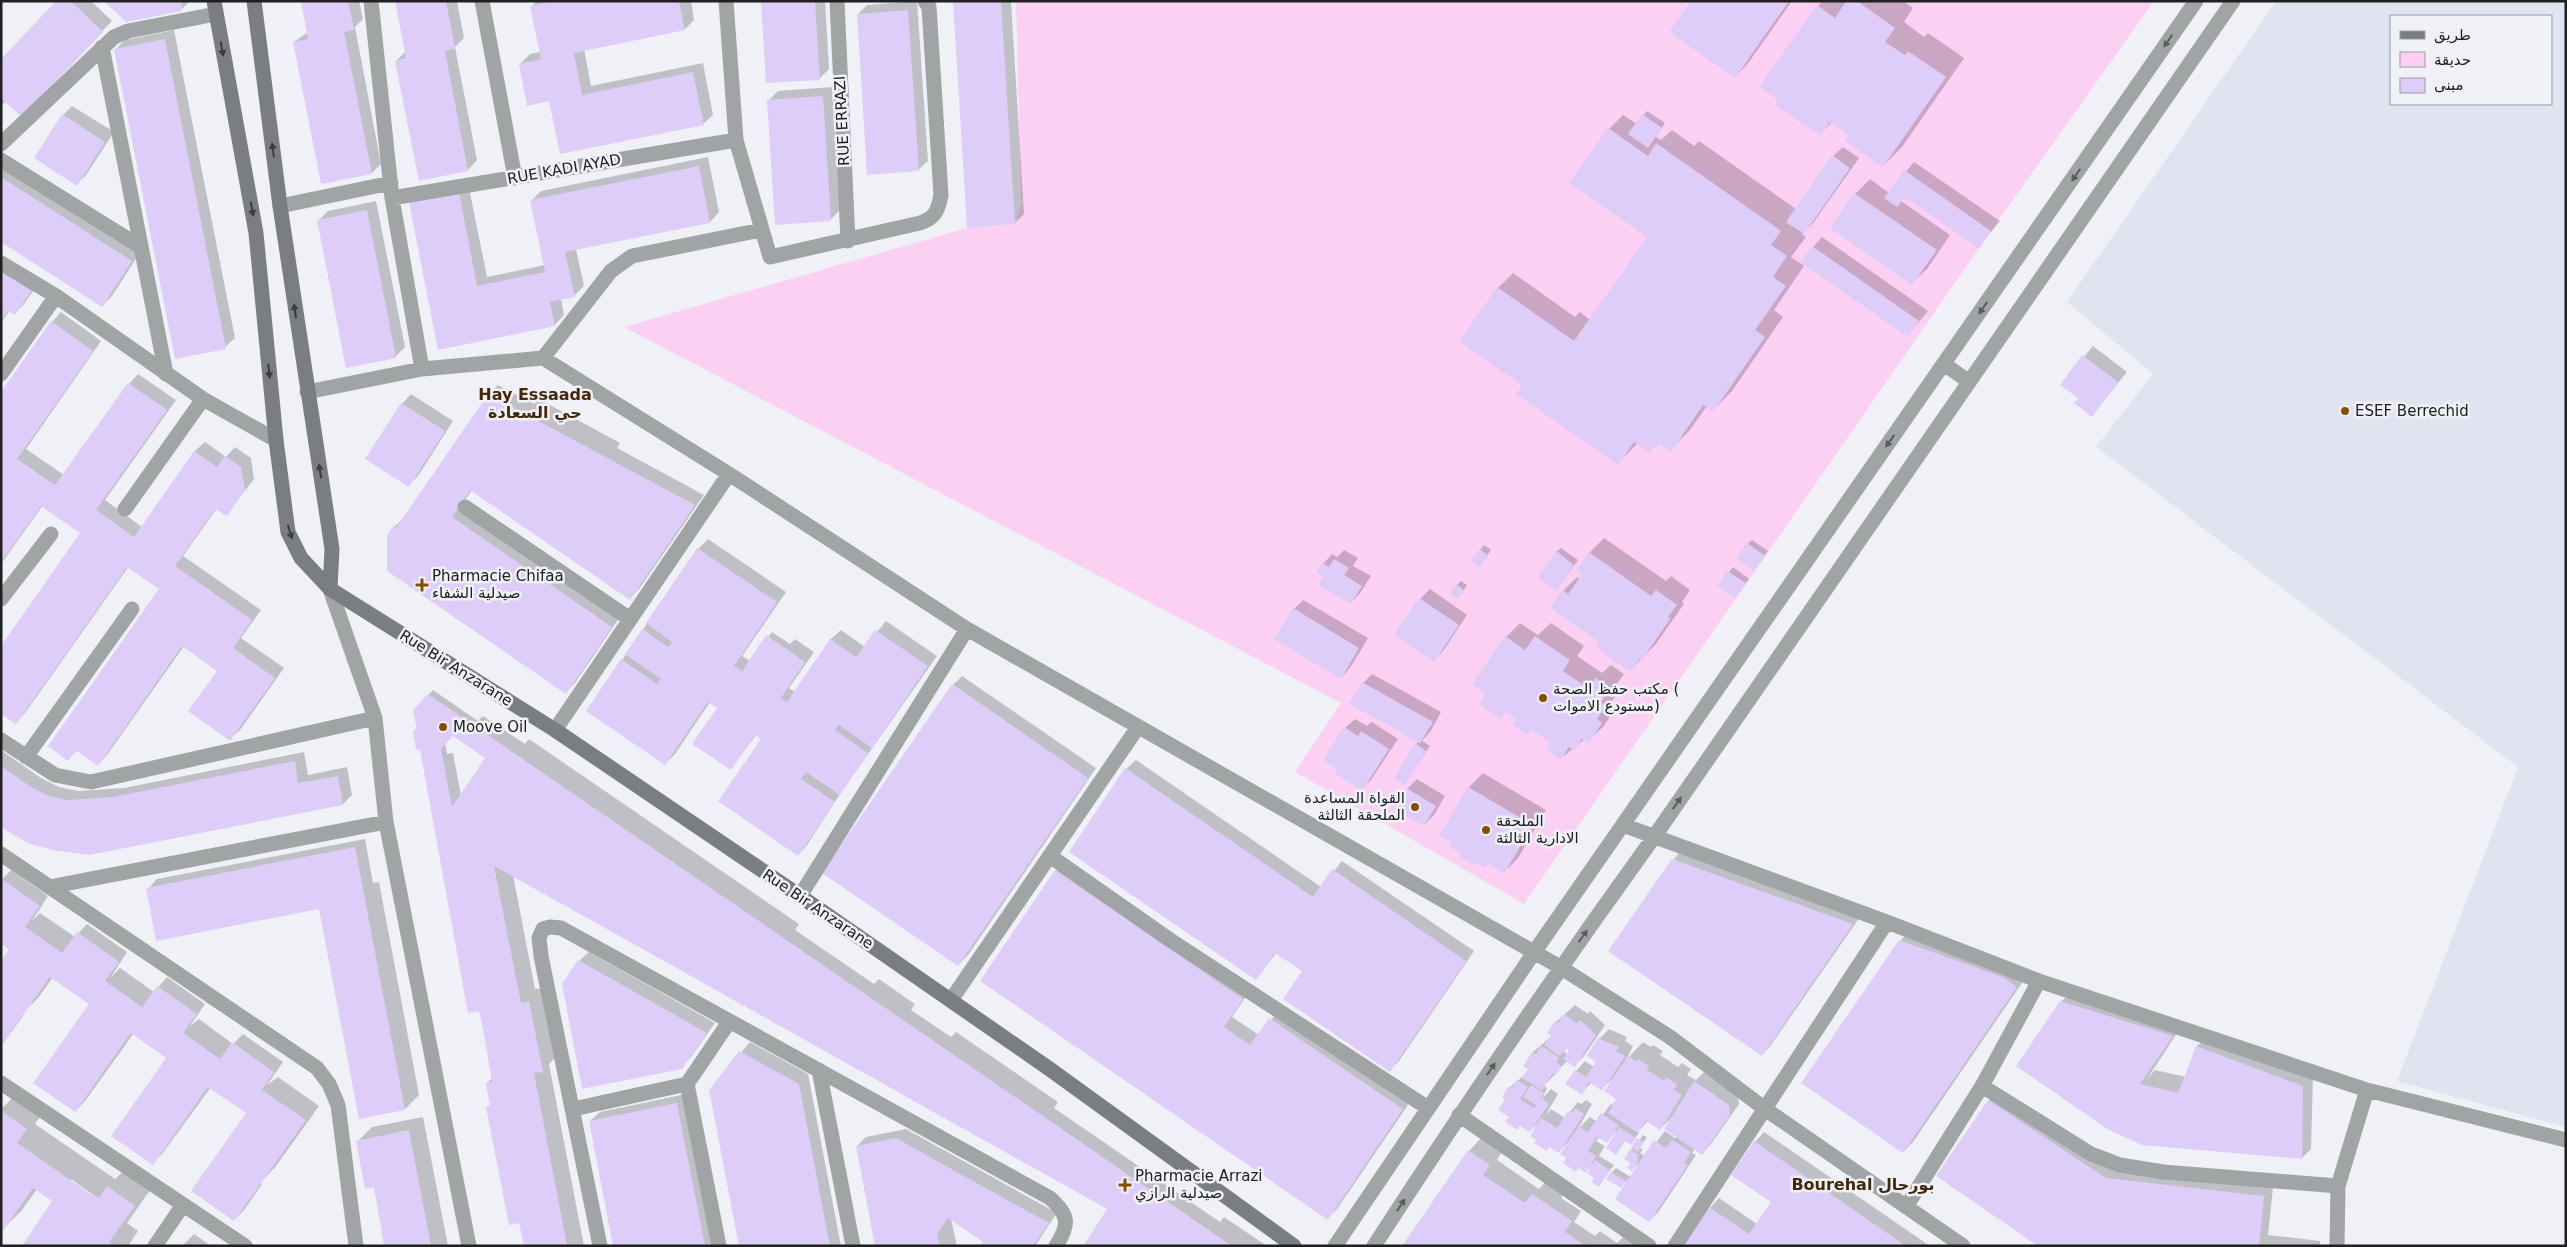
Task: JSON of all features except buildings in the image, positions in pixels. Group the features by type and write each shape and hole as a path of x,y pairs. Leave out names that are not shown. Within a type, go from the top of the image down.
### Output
{"street":[{"path":"254,1 280,206 332,550 330,589 375,718 386,822 470,1246"},
{"path":"370,1 391,190 422,369"},
{"path":"482,1 515,178"},
{"path":"726,1 736,140 770,257 848,241 932,219 938,209 941,195 929,7 925,1"},
{"name":"RUE ERRAZI","path":"837,1 848,241"},
{"path":"1335,1246 1535,951 2196,1"},
{"path":"1374,1246 1459,1115 1560,967 1654,837 2233,1"},
{"path":"1,144 102,47 128,31 215,8"},
{"name":"Rue Bir Anzarane","path":"215,8 256,233 276,440 288,532 301,558 330,589 555,730 800,896 1051,1070 1294,1246"},
{"path":"102,47 166,374"},
{"name":"RUE KADI AYAD","path":"280,206 391,190 515,178 736,140"},
{"path":"1,160 141,247"},
{"path":"542,358 611,271 632,256 761,230"},
{"path":"1,263 56,296 203,399 276,440"},
{"path":"1,374 56,296"},
{"path":"307,392 422,369 542,358 728,474 967,629 1535,951 1670,1037 1765,1110 1963,1246"},
{"path":"1944,364 1968,381"},
{"path":"125,509 203,399"},
{"path":"555,730 728,474"},
{"path":"465,508 630,618"},
{"path":"1,599 51,534"},
{"path":"26,757 132,609"},
{"path":"800,896 967,629"},
{"path":"1,740 55,775 91,782 375,718"},
{"path":"951,1000 1138,727"},
{"path":"49,887 386,822"},
{"path":"1623,825 1887,922 2039,982 2367,1090 2566,1140"},
{"path":"1,854 317,1068 329,1084 338,1105 356,1246"},
{"path":"1050,856 1170,940 1428,1108"},
{"path":"1675,1246 1887,922"},
{"path":"600,1246 538,938 543,929 550,927 561,928 1050,1198 1066,1216 1066,1230 1056,1246"},
{"path":"1906,1206 1982,1086 2039,982"},
{"path":"573,1109 687,1084 729,1022"},
{"path":"819,1070 853,1246"},
{"path":"1,1083 245,1246"},
{"path":"687,1084 719,1246"},
{"path":"1982,1086 2091,1154 2120,1165 2163,1172 2338,1186"},
{"path":"2337,1246 2338,1186 2367,1090"},
{"path":"1459,1115 1649,1246"},
{"path":"155,1246 184,1205"}],"shaded area":[{"name":"ESEF Berrechid","path":"2276,1 2566,1 2566,1127 2397,1081 2518,767 2096,447 2153,374 2067,302"}],"green space":[{"path":"1016,1 2154,1 1991,231 1524,904 1295,772 1341,703 624,327 967,228 1015,224 1021,204"}],"place":[{"name":"ESEF Berrechid","path":"2345,411"},
{"name":"Pharmacie Chifaa صيدلية الشفاء","path":"422,585"},
{"name":"مكتب حفظ الصحة ( مستودع الاموات)","path":"1543,698"},
{"name":"Moove Oil","path":"443,727"},
{"name":"القواة المساعدة الملحقة الثالثة","path":"1415,807"},
{"name":"الملحقة الادارية الثالثة","path":"1486,830"},
{"name":"Pharmacie Arrazi صيدلية الرازي","path":"1125,1185"}],"district":[{"name":"Hay Essaada حي السعادة","path":"535,403"},
{"name":"Bourehal بورحال","path":"1863,1184"}]}
